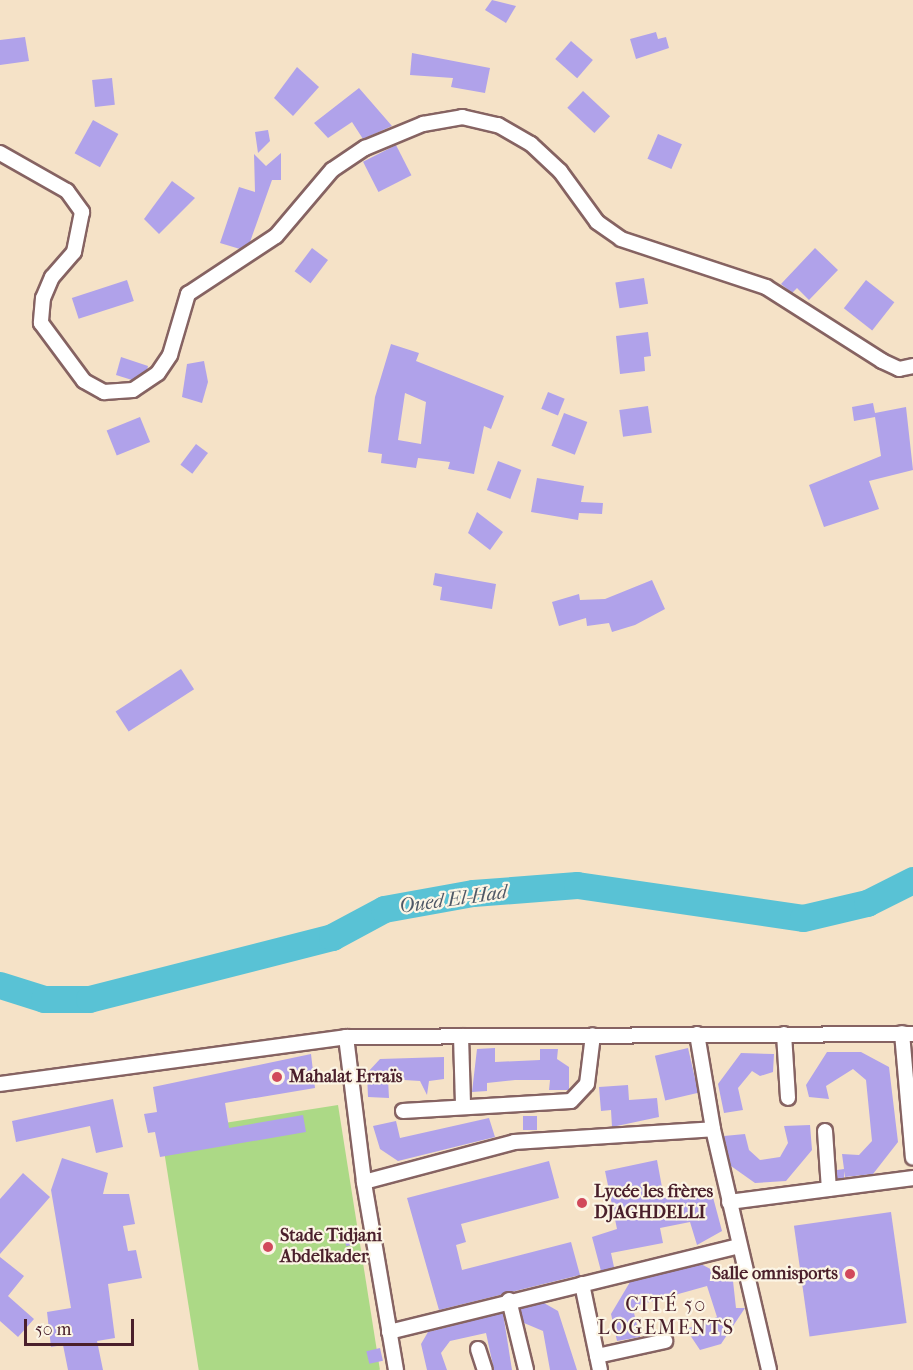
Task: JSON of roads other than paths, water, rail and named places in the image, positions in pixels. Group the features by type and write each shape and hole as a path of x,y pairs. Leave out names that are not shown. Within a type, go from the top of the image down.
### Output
{"street":[{"path":"0,153 67,190 82,212 74,252 52,277 43,298 41,323 84,381 105,392 133,390 158,374 170,355 188,294 276,236 332,170 404,132 462,117 498,125 531,144 560,171 597,222 621,239 766,287 882,361 899,369 913,366"},
{"path":"0,1084 346,1037 908,1033 913,1158"},
{"path":"697,1034 713,1129 769,1370"},
{"path":"784,1034 788,1098"},
{"path":"403,1111 464,1105 571,1101 587,1084 593,1035"},
{"path":"461,1036 464,1105"},
{"path":"346,1037 364,1182 396,1370"},
{"path":"364,1182 514,1142 713,1129"},
{"path":"825,1131 829,1189"},
{"path":"729,1202 913,1178"},
{"path":"389,1332 509,1300 739,1246"},
{"path":"582,1284 598,1363 665,1341"},
{"path":"509,1300 526,1370"},
{"path":"478,1349 485,1370"}],"waterway":[{"name":"Oued El-Had","path":"0,985 44,999 89,999 332,937 384,909 473,893 577,885 803,918 867,903 913,880"}],"place":[{"name":"Mahalat Erraïs","path":"277,1077"},
{"name":"Lycée les frères DJAGHDELLI","path":"582,1203"},
{"name":"Stade Tidjani Abdelkader","path":"268,1247"},
{"name":"Salle omnisports","path":"850,1274"}],"district":[{"name":"CITÉ 50 LOGEMENTS","path":"666,1316"}]}
